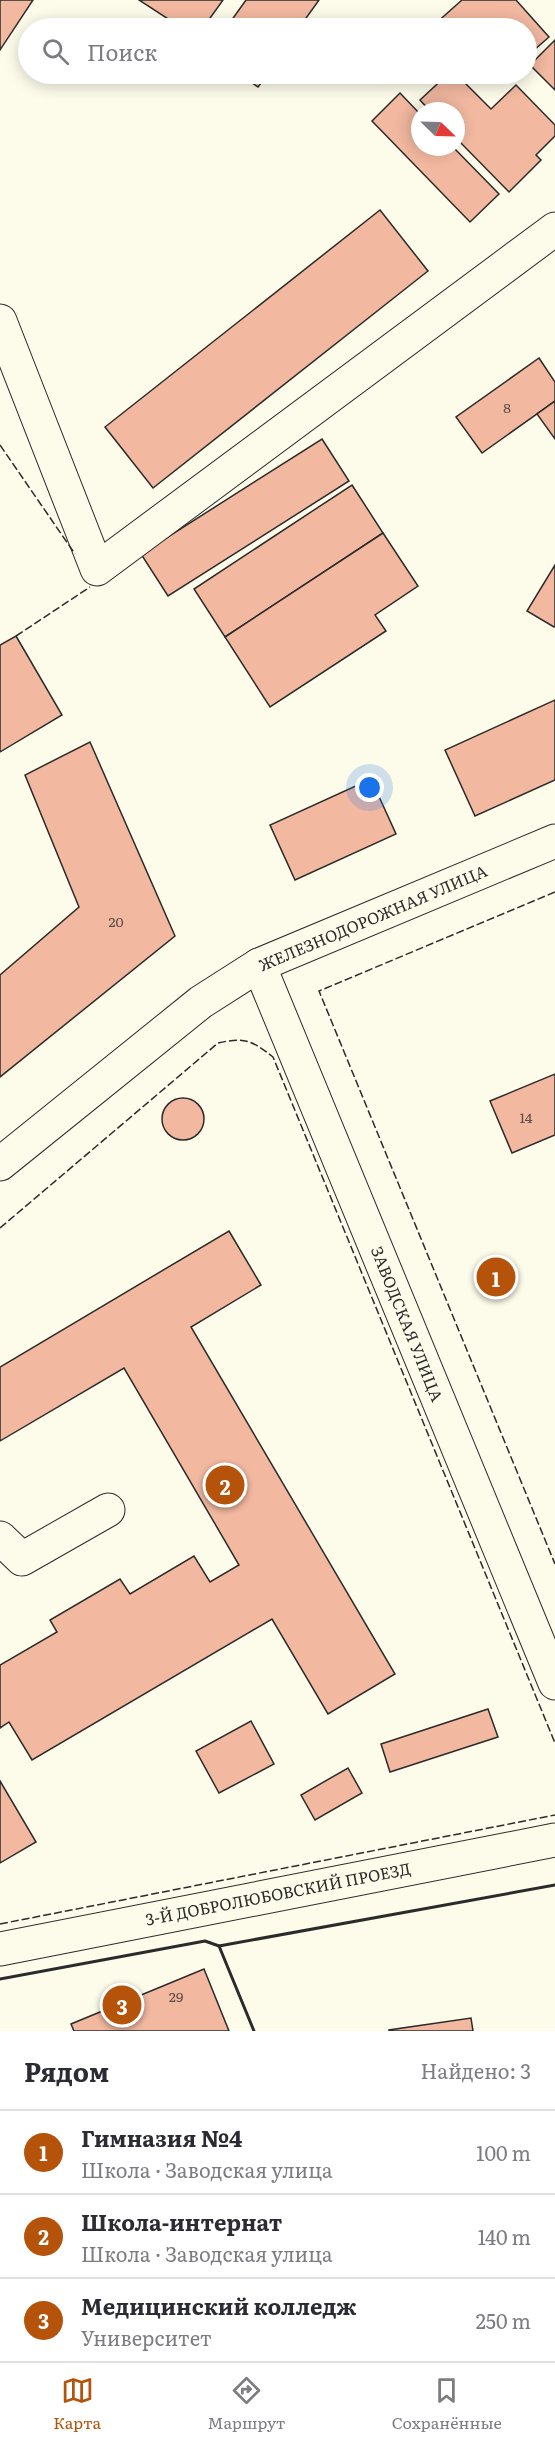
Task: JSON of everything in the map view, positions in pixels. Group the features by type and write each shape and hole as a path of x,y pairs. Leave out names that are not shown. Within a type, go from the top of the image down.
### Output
{"street":[{"path":"0,321 93,571 555,229"},
{"name":"ЖЕЛЕЗНОДОРОЖНАЯ УЛИЦА","path":"0,1164 201,1002 259,965 555,841"},
{"name":"ЗАВОДСКАЯ УЛИЦА","path":"259,965 555,1683"},
{"path":"0,1538 22,1559 108,1510"},
{"name":"3-Й ДОБРОЛЮБОВСКИЙ ПРОЕЗД","path":"0,1949 555,1840"}],"building":[{"path":"0,0 33,0 21,18 18,18 18,23 0,50"},
{"path":"139,0 223,0 210,18 167,18"},
{"path":"246,0 319,0 306,18 233,18"},
{"path":"462,0 516,0 532,18 442,18"},
{"path":"537,24 549,37 537,47"},
{"path":"555,40 555,90 537,72 537,58"},
{"path":"437,84 466,84 491,109 516,85 555,125 555,136 536,155 541,160 509,192 465,147 465,102 422,102 420,100"},
{"path":"400,93 411,105 411,156 462,156 499,194 470,222 372,121"},
{"path":"380,210 428,271 153,488 105,427"},
{"path":"539,358 555,382 555,401 482,453 456,417"},
{"path":"555,401 555,439 537,414"},
{"path":"322,439 349,481 168,596 141,554"},
{"path":"352,485 383,533 225,637 194,589"},
{"path":"383,533 418,586 375,615 386,631 270,707 225,637"},
{"path":"555,565 555,626 554,627 527,611"},
{"path":"16,636 62,715 0,752 0,645"},
{"path":"555,700 555,780 475,816 445,750"},
{"path":"90,742 175,936 0,1077 0,975 79,907 25,775"},
{"path":"371,779 396,834 295,880 270,825"},
{"path":"555,1074 555,1135 512,1153 490,1101"},
{"path":"183,1098 191,1099 198,1104 203,1111 203,1127 198,1134 191,1139 183,1140 175,1139 168,1134 163,1127 162,1119 163,1111 168,1104 175,1099"},
{"path":"229,1231 261,1285 191,1327 395,1674 328,1714 272,1619 32,1760 9,1722 0,1728 0,1665 57,1632 50,1620 120,1579 130,1594 194,1556 210,1582 239,1565 124,1368 0,1441 0,1367"},
{"path":"488,1709 498,1737 390,1772 381,1744"},
{"path":"251,1721 274,1764 219,1793 196,1751"},
{"path":"348,1768 362,1793 315,1820 301,1795"},
{"path":"0,1781 36,1842 0,1863"},
{"path":"204,1969 229,2031 74,2031 71,2024"},
{"path":"471,2018 473,2031 389,2031 389,2030"}],"fence":[{"path":"0,445 75,554"},
{"path":"16,636 90,587"},
{"path":"555,892 319,991 555,1564"},
{"path":"0,1228 218,1043 235,1040 247,1041 273,1057 555,1743"},
{"path":"0,1924 555,1815"}],"wall":[{"path":"254,2031 219,1946 555,1885"},
{"path":"0,1979 205,1941 219,1946"}],"place":[{"name":"Гимназия №4","path":"496,1277"},
{"name":"Школа-интернат","path":"225,1485"},
{"name":"Медицинский колледж","path":"122,2005"}]}
